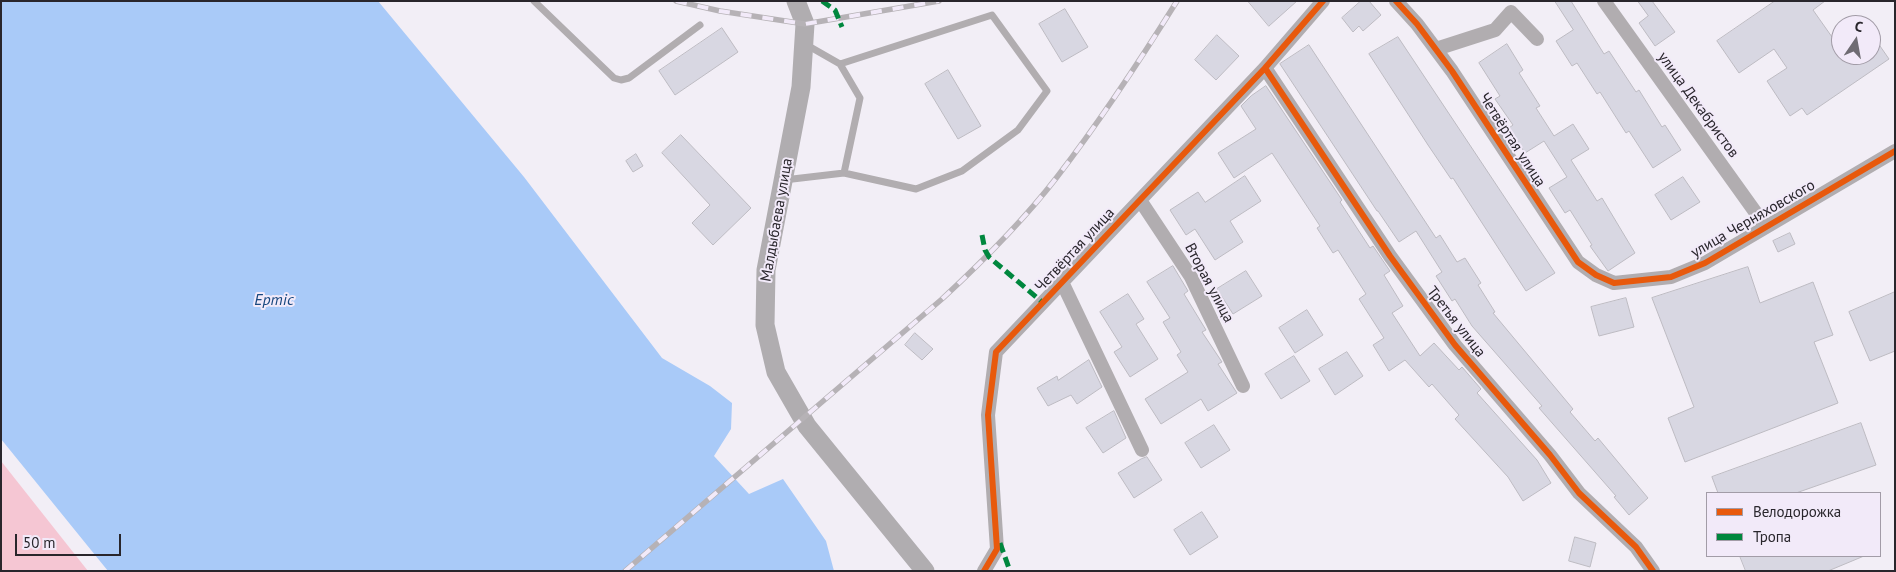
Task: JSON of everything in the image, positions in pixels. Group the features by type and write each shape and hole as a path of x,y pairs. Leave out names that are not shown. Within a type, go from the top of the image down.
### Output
{"main road":[{"name":"Малдыбаева улица","path":"796,1 804,24 801,87 766,270 765,325 776,372 807,426 924,571"}],"street":[{"name":"Четвёртая улица","path":"984,571 997,549 988,415 996,352 1264,68 1323,1"},
{"name":"Четвёртая улица","path":"1396,1 1417,24 1452,70 1578,262 1596,275 1614,283"},
{"name":"улица Декабристов","path":"1604,1 1766,228"},
{"path":"1436,49 1495,30 1511,12 1537,39"},
{"name":"Третья улица","path":"1264,68 1390,256 1455,345 1550,455 1579,493 1636,547 1653,571"},
{"name":"улица Черняховского","path":"1614,283 1671,277 1705,263 1895,151"},
{"name":"Вторая улица","path":"1140,200 1191,278 1243,386"},
{"path":"1062,282 1142,450"}],"lane":[{"path":"534,1 614,78 621,80 629,78 700,25"},
{"path":"783,180 844,173 916,189 957,173 1018,130 1047,91 992,15 840,64"},
{"path":"804,44 840,64 860,98 844,173"}],"shaded area":[{"path":"1,461 88,571 1,571"}],"water":[{"name":"Ертіс","path":"1,1 378,1 524,177 662,358 710,386 732,403 731,429 714,456 749,494 783,479 826,541 834,571 108,571 1,439"}],"building":[{"path":"1248,1 1297,1 1269,26"},
{"path":"1361,1 1369,1 1381,15 1363,31 1359,26 1353,32 1342,18"},
{"path":"1555,1 1571,1 1604,54 1609,51 1636,92 1639,90 1662,127 1665,125 1681,150 1653,168 1629,131 1626,133 1600,92 1597,94 1577,63 1572,66 1556,41 1573,30"},
{"path":"1638,1 1652,1 1675,32 1655,46 1639,23 1648,16"},
{"path":"1775,1 1825,1 1813,10 1831,36 1831,65 1880,65 1807,115 1802,108 1790,116 1767,81 1787,68 1774,49 1739,73 1717,41"},
{"path":"1065,9 1088,47 1062,62 1039,24"},
{"path":"722,28 738,52 675,95 659,71"},
{"path":"1217,35 1239,56 1216,80 1195,60"},
{"path":"1398,37 1555,273 1526,291 1453,178 1451,179 1369,54"},
{"path":"1507,44 1523,70 1519,73 1540,106 1536,108 1554,136 1573,124 1589,149 1571,160 1597,201 1602,198 1635,253 1608,271 1590,246 1592,245 1570,210 1565,213 1549,188 1567,177 1544,141 1525,153 1509,128 1513,125 1495,99 1500,96 1479,63"},
{"path":"1309,45 1436,238 1440,235 1457,262 1465,258 1481,283 1478,285 1495,312 1493,313 1573,409 1570,412 1595,441 1598,438 1648,498 1629,515 1614,497 1616,496 1539,408 1542,406 1472,326 1455,299 1452,301 1436,276 1442,272 1416,231 1399,242 1377,211 1280,64"},
{"path":"1881,47 1889,59 1881,64"},
{"path":"948,70 981,126 958,139 925,84"},
{"path":"1266,86 1342,200 1340,202 1370,248 1373,246 1390,271 1384,275 1403,306 1392,313 1420,356 1434,343 1459,370 1462,367 1481,389 1477,393 1537,460 1551,483 1523,501 1508,477 1455,419 1459,415 1432,384 1429,387 1405,360 1389,371 1373,345 1384,338 1359,299 1366,294 1338,250 1333,253 1317,228 1320,226 1272,153 1234,178 1218,153 1256,129 1241,106 1251,96"},
{"path":"681,135 751,208 713,245 692,223 710,205 662,153"},
{"path":"636,154 643,166 633,172 626,161"},
{"path":"1245,176 1261,201 1230,221 1243,242 1215,260 1195,229 1186,235 1170,210 1198,192 1205,202"},
{"path":"1683,177 1700,202 1671,220 1655,195"},
{"path":"1790,233 1795,244 1778,252 1773,241"},
{"path":"1173,266 1188,291 1184,294 1206,330 1202,332 1222,362 1218,364 1237,393 1208,411 1201,399 1161,424 1145,399 1188,372 1177,355 1181,352 1163,322 1170,318 1147,282"},
{"path":"1748,267 1760,303 1813,282 1833,335 1814,342 1838,403 1685,462 1668,418 1694,407 1652,298"},
{"path":"1246,271 1262,296 1233,314 1217,289"},
{"path":"1895,292 1895,351 1870,361 1849,312"},
{"path":"1128,294 1144,319 1136,324 1158,359 1130,377 1114,352 1122,347 1100,312"},
{"path":"1626,298 1634,327 1599,336 1591,307"},
{"path":"1307,310 1323,335 1295,353 1279,328"},
{"path":"915,333 933,349 922,360 905,345"},
{"path":"1347,352 1363,376 1335,395 1319,369"},
{"path":"1294,356 1310,381 1281,399 1265,374"},
{"path":"1089,360 1102,387 1077,404 1071,395 1048,406 1037,388 1057,376 1058,380"},
{"path":"1114,411 1126,438 1103,453 1086,428"},
{"path":"1861,423 1876,465 1799,492 1718,492 1712,477"},
{"path":"1214,425 1230,450 1201,468 1185,443"},
{"path":"1147,457 1162,480 1134,498 1118,473"},
{"path":"1202,512 1218,537 1190,555 1174,530"},
{"path":"1575,537 1596,543 1590,567 1569,561"},
{"path":"1740,557 1862,557 1828,571 1746,571"}],"railway":[{"path":"676,1 720,11 805,24 939,1"},
{"path":"625,571 942,299 1002,240 1031,209 1073,156 1119,91 1177,1"}],"marked path":[{"path":"822,1 835,10 842,27"},
{"path":"982,235 985,250 989,257 1042,302"},
{"path":"1000,543 1010,571"}],"cycle path":[{"path":"984,571 997,549 988,415 996,352 1265,68 1323,1"},
{"path":"1396,1 1417,24 1452,71 1578,262 1596,275 1614,283 1671,277 1705,263 1895,151"},
{"path":"1265,68 1390,256 1455,345 1550,455 1579,493 1636,547 1653,571"}]}
